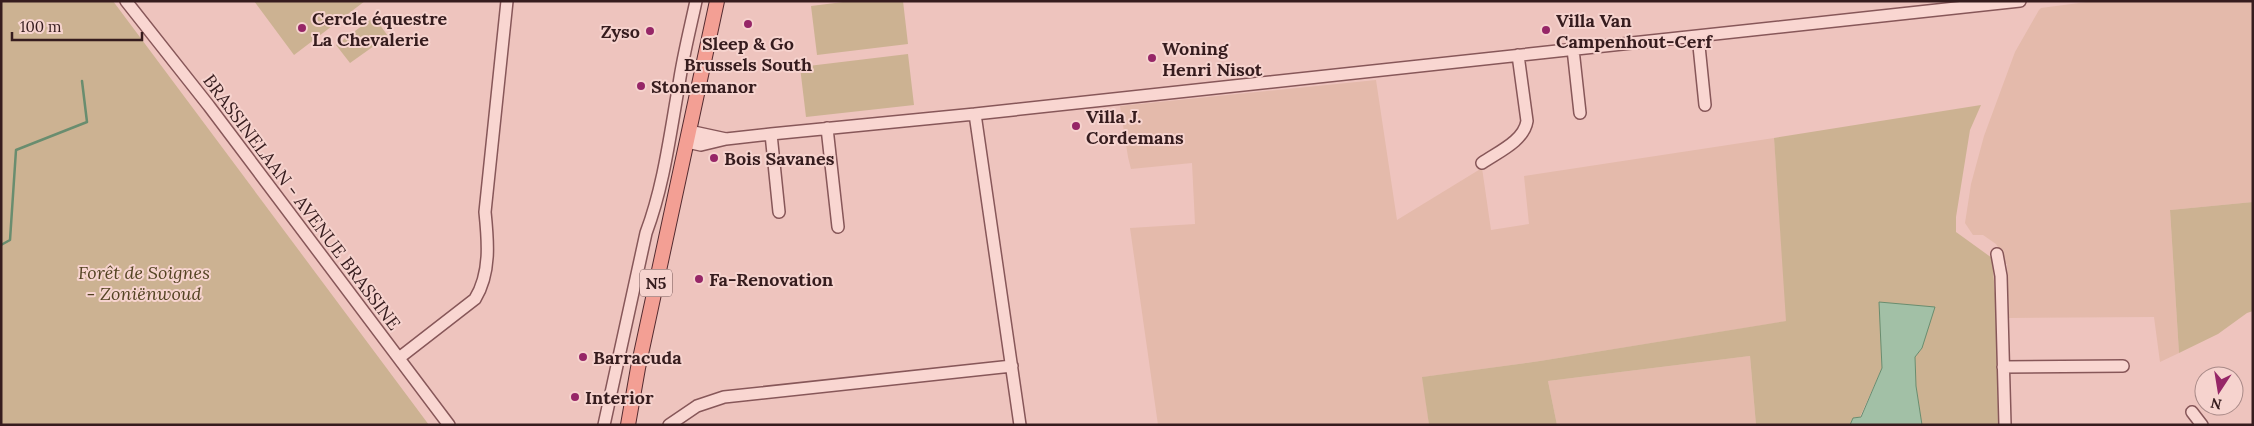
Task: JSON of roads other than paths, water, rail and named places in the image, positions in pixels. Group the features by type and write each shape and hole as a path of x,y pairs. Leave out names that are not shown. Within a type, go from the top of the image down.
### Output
{"main road":[{"name":"N5","path":"628,425 638,368 717,1"}],"street":[{"name":"BRASSINELAAN - AVENUE BRASSINE","path":"126,1 215,114 448,425"},
{"path":"399,358 476,299 483,286 488,244 485,212 507,1"},
{"path":"604,425 646,233 654,211 669,147 679,82 696,1"},
{"path":"688,136 726,139 975,114 1698,36 1953,5 2020,1"},
{"path":"1698,36 1705,105"},
{"path":"1572,49 1580,112"},
{"path":"1482,163 1518,138 1526,130 1527,121 1518,55"},
{"path":"975,114 1020,425"},
{"path":"827,128 838,227"},
{"path":"771,134 779,212"},
{"path":"1997,254 2001,276 2005,425"},
{"path":"669,425 696,406 724,397 1012,366"},
{"path":"2003,367 2123,366"},
{"path":"2192,412 2202,425"}],"waterway":[{"path":"1,245 10,240 16,150 87,122 82,81"}],"place":[{"name":"Sleep & Go Brussels South","path":"748,24"},
{"name":"Cercle équestre La Chevalerie","path":"302,28"},
{"name":"Villa Van Campenhout-Cerf","path":"1546,30"},
{"name":"Zyso","path":"650,31"},
{"name":"Woning Henri Nisot","path":"1152,58"},
{"name":"Stonemanor","path":"641,86"},
{"name":"Villa J. Cordemans","path":"1076,126"},
{"name":"Bois Savanes","path":"714,158"},
{"name":"Fa-Renovation","path":"699,279"},
{"name":"Barracuda","path":"583,357"},
{"name":"Interior","path":"575,397"}],"park label":[{"name":"Forêt de Soignes - Zoniënwoud","path":"144,282"}]}
